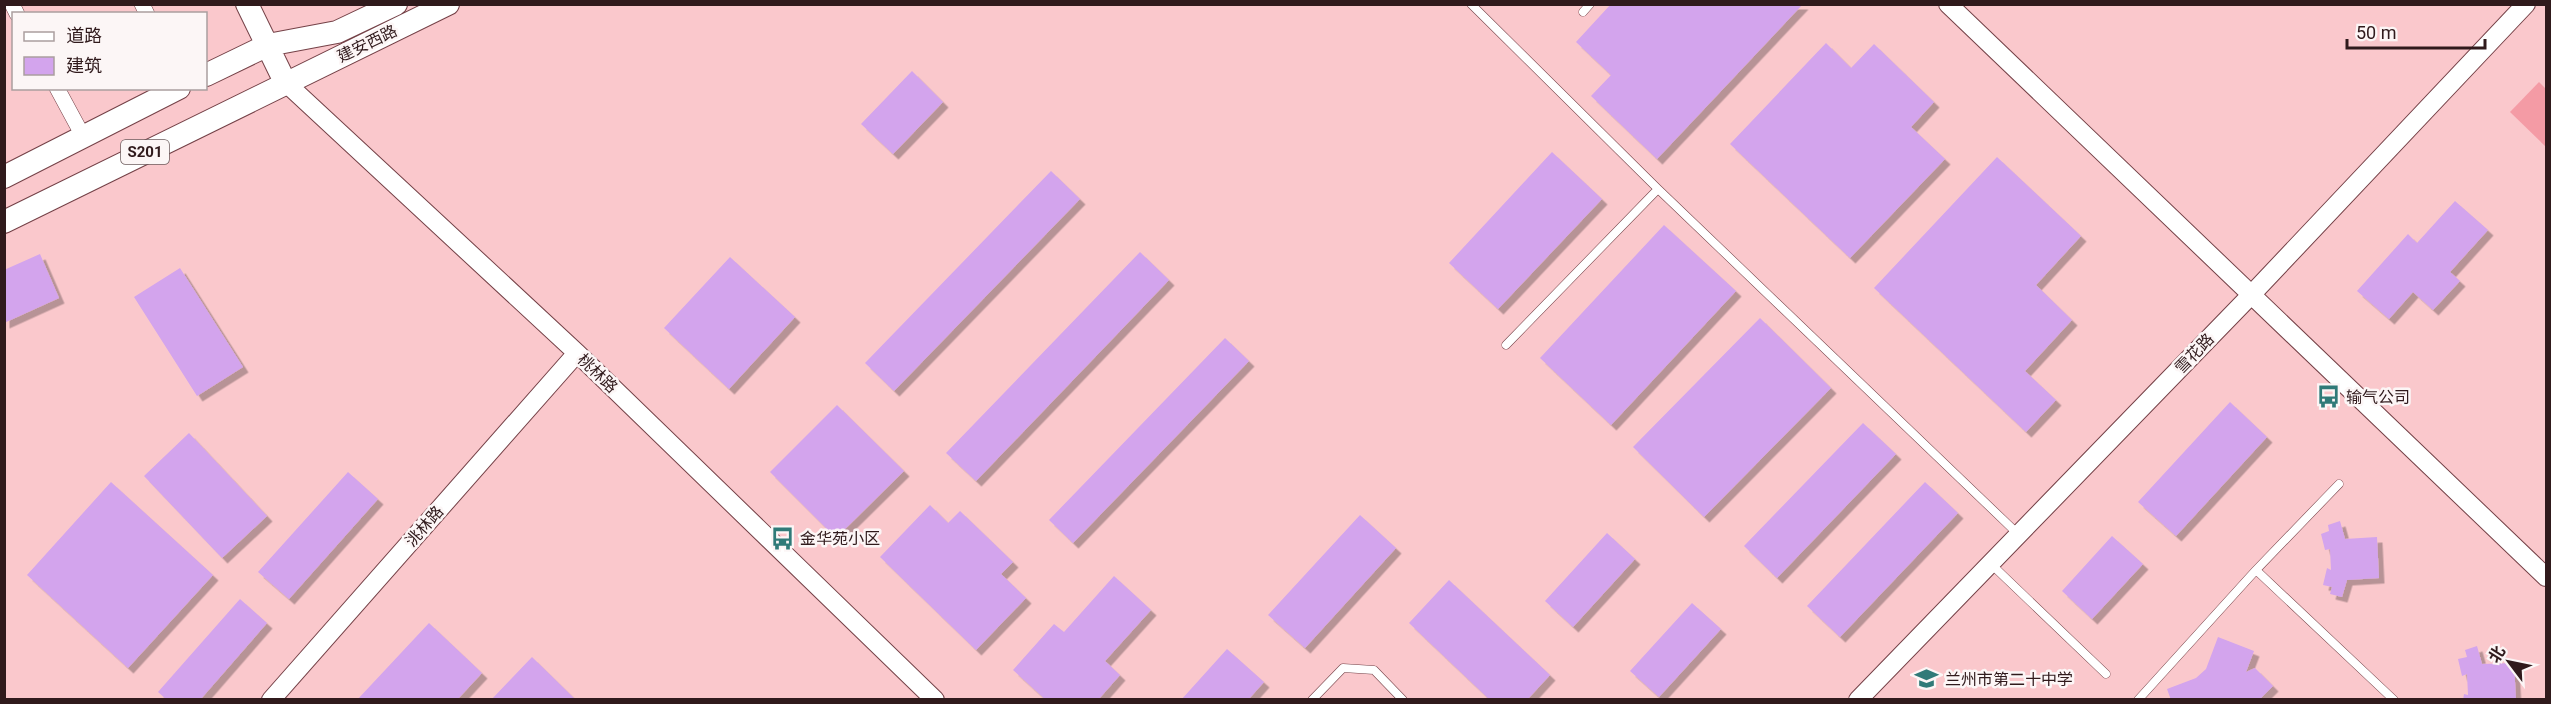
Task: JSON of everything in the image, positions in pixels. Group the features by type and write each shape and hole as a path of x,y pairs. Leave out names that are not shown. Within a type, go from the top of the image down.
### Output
{"main road":[{"path":"247,4 268,45"},
{"path":"255,4 268,45"},
{"name":"建安西路","path":"207,75 268,45 338,32 396,4"},
{"name":"建安西路","path":"285,82 448,4"},
{"name":"桃林路","path":"268,45 285,82"},
{"name":"S201","path":"4,222 285,82"},
{"name":"S201","path":"4,177 175,90"}],"street":[{"path":"1948,4 2547,577"},
{"name":"雪花路","path":"1858,699 2251,295 2526,4"},
{"name":"桃林路","path":"285,82 577,352 935,699"},
{"path":"58,90 84,138"},
{"name":"洮林路","path":"271,699 577,352"}],"lane":[{"path":"1472,4 1658,189 2018,534"},
{"path":"1583,12 1590,4"},
{"path":"1506,345 1658,189"},
{"path":"2138,699 2256,570 2339,484"},
{"path":"1990,563 2106,674"},
{"path":"2256,570 2394,699"},
{"path":"1312,699 1343,668 1374,670 1403,699"}],"shaded area":[{"path":"2539,82 2546,89 2546,147 2510,112"}],"building":[{"path":"1611,4 1803,4 1657,159 1591,96 1611,75 1576,42"},
{"path":"1826,43 1851,68 1874,44 1934,102 1911,127 1945,159 1850,258 1730,144"},
{"path":"912,71 943,102 893,154 861,124"},
{"path":"1552,152 1602,199 1498,309 1449,263"},
{"path":"1997,157 2081,236 2036,285 2072,320 2025,371 2056,400 2026,432 1874,288"},
{"path":"1051,171 1080,199 894,391 865,363"},
{"path":"2455,201 2488,230 2450,272 2460,281 2433,310 2413,292 2389,319 2357,291 2408,234 2417,243"},
{"path":"1664,225 1736,291 1611,425 1540,358"},
{"path":"1140,252 1169,280 976,481 946,453"},
{"path":"40,254 59,298 4,323 4,270"},
{"path":"730,257 795,317 729,389 664,328"},
{"path":"180,268 243,367 197,396 134,297"},
{"path":"1760,318 1831,388 1704,517 1633,447"},
{"path":"1225,338 1249,361 1073,543 1049,520"},
{"path":"2230,402 2267,437 2176,536 2138,502"},
{"path":"837,405 904,471 836,538 770,472"},
{"path":"1863,423 1896,454 1777,578 1744,546"},
{"path":"189,433 267,516 222,558 144,476"},
{"path":"348,472 378,499 289,599 258,572"},
{"path":"111,482 213,575 128,668 27,575"},
{"path":"1925,482 1958,513 1840,637 1807,606"},
{"path":"930,505 948,523 960,511 1013,562 1001,574 1026,598 976,650 880,557"},
{"path":"1360,515 1396,548 1305,648 1268,615"},
{"path":"2340,521 2345,539 2377,537 2379,578 2347,580 2342,597 2330,594 2332,587 2323,585 2327,568 2331,570 2330,549 2325,550 2321,534 2329,531 2328,525"},
{"path":"1607,533 1635,559 1573,627 1545,601"},
{"path":"2112,536 2143,564 2092,619 2062,591"},
{"path":"1114,576 1151,610 1105,661 1120,675 1098,700 1046,700 1013,670 1054,624 1064,632"},
{"path":"1449,580 1550,675 1527,700 1490,700 1409,623"},
{"path":"240,599 267,623 200,700 167,700 158,692"},
{"path":"1692,603 1721,629 1659,697 1630,671"},
{"path":"429,623 482,673 457,700 357,700"},
{"path":"2218,637 2254,651 2246,672 2255,668 2273,686 2259,700 2171,700 2167,689 2196,678 2206,669"},
{"path":"2477,646 2482,664 2514,663 2516,700 2463,700 2464,694 2468,695 2467,674 2462,676 2458,659 2467,657 2465,650"},
{"path":"1227,649 1264,682 1248,700 1181,700"},
{"path":"532,657 576,700 491,700"}],"place":[{"name":"输气公司","path":"2328,397"},
{"name":"金华苑小区","path":"782,538"},
{"name":"兰州市第二十中学","path":"1927,679"}]}
